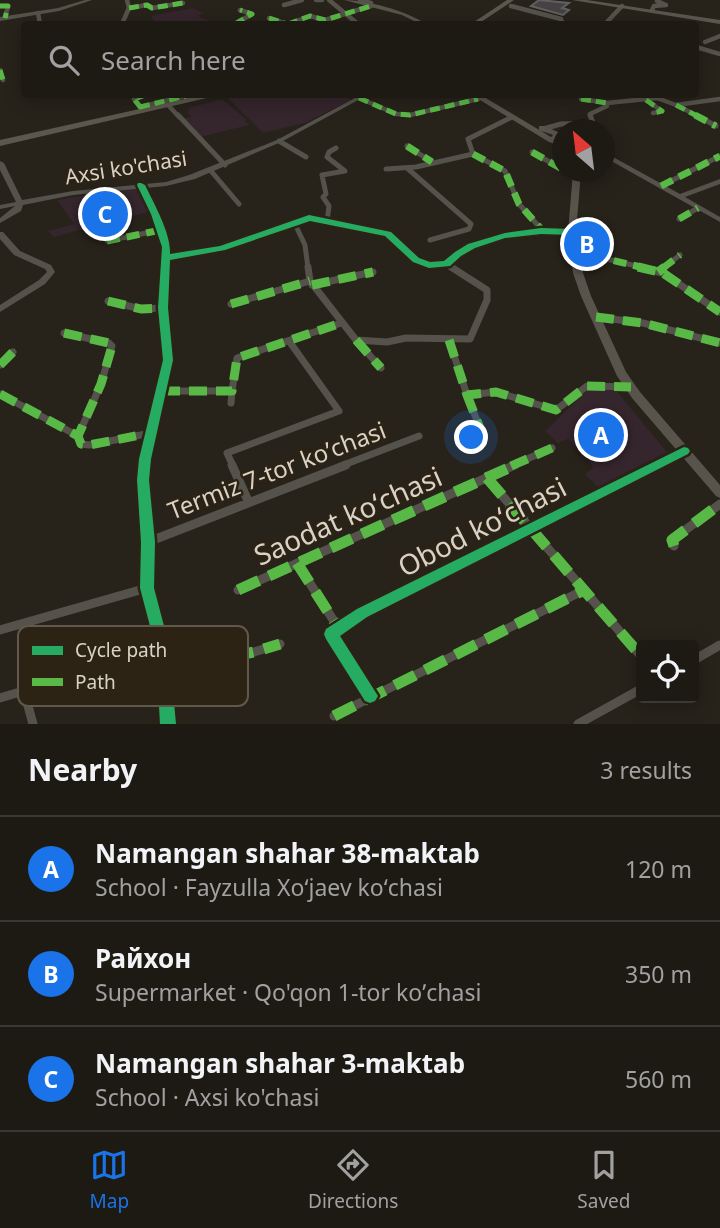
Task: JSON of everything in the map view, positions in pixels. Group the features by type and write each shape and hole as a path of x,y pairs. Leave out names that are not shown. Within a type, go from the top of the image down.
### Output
{"main road":[{"path":"347,0 404,14 417,21"},
{"path":"479,21 519,0"},
{"path":"575,0 719,20"},
{"path":"585,0 719,20"},
{"path":"488,21 511,3"},
{"path":"0,141 186,98"},
{"path":"0,141 203,98"},
{"path":"477,98 512,117 552,132"},
{"path":"526,123 552,140"},
{"path":"576,182 572,232 578,274 621,373 720,493"}],"street":[{"path":"3,18 38,13 90,0"},
{"path":"123,21 129,8 127,0"},
{"path":"284,5 302,0"},
{"path":"316,0 322,0"},
{"path":"329,0 355,21"},
{"path":"360,0 371,5"},
{"path":"652,10 654,6 666,5 657,1"},
{"path":"511,3 562,21"},
{"path":"129,8 183,4"},
{"path":"296,21 311,16 325,20 371,5"},
{"path":"0,6 8,6 3,18"},
{"path":"608,21 621,7"},
{"path":"240,10 252,14 240,21"},
{"path":"38,13 39,21"},
{"path":"269,18 278,21"},
{"path":"705,42 720,36"},
{"path":"699,48 720,54"},
{"path":"0,69 3,80"},
{"path":"137,98 134,99 140,108 179,98"},
{"name":"Axsi ko'chasi","path":"0,207 141,185 166,184 211,171 279,141 353,98"},
{"path":"360,98 396,114 410,115 471,98"},
{"path":"581,99 607,103 658,98 716,126"},
{"path":"676,105 720,99"},
{"path":"646,100 662,111 653,113"},
{"path":"543,129 561,124 593,123 590,114 607,106 607,103"},
{"path":"169,106 225,165"},
{"path":"473,154 468,139 512,117"},
{"path":"279,141 306,158"},
{"path":"407,146 432,162"},
{"path":"327,222 329,206 323,197 326,194 322,175 345,171 327,157 329,152 336,148"},
{"path":"532,152 552,165"},
{"path":"387,169 407,168 473,154 507,173 519,204 542,230"},
{"path":"661,186 720,156"},
{"path":"615,161 720,220"},
{"path":"0,163 20,203 18,209 0,221"},
{"path":"407,168 471,225 470,229 430,240"},
{"path":"211,171 239,204"},
{"path":"679,197 720,181"},
{"path":"141,185 166,247 163,308 169,350 143,480 148,542 147,588 157,626"},
{"path":"679,219 698,208"},
{"path":"165,258 222,247 309,218 388,234 416,260 429,265 447,264 487,290 488,296 470,339 356,340"},
{"path":"294,222 305,245 311,283 341,323 381,368"},
{"path":"107,241 160,230"},
{"path":"447,264 457,253 481,241 542,230 572,232"},
{"path":"0,234 18,253 48,267 51,272 42,282 0,309"},
{"path":"658,272 680,255"},
{"path":"575,256 611,260 658,272 720,312"},
{"path":"231,304 311,283 373,272"},
{"path":"108,301 141,309 163,308"},
{"path":"596,317 643,323 720,343"},
{"path":"231,402 236,358 341,323"},
{"path":"64,333 109,343 112,346 101,384 78,436"},
{"path":"449,340 483,436"},
{"path":"249,503 228,453 339,411 289,341"},
{"path":"0,365 13,352"},
{"path":"467,395 496,392 556,410 587,386 631,387"},
{"path":"162,391 232,391"},
{"path":"0,394 78,436 81,444 89,445 152,433"},
{"name":"Termiz 7-tor koʼchasi","path":"148,542 419,436"},
{"name":"Saodat koʻchasi","path":"238,590 552,448"},
{"name":"Obod koʻchasi","path":"339,629 362,613 684,451"},
{"path":"487,478 636,650"},
{"path":"674,546 672,540 720,504"},
{"path":"297,563 339,629 330,636 370,696"},
{"path":"0,630 147,588"},
{"path":"334,716 584,590"},
{"path":"248,653 280,644"},
{"path":"699,657 720,645"},
{"path":"578,724 636,692"},
{"path":"0,698 18,693"},
{"path":"28,706 33,724"},
{"path":"166,706 168,724"}],"shaded area":[{"path":"193,8 204,13 198,16 209,21 155,21 151,16"},
{"path":"228,98 351,100 305,123 263,133"},
{"path":"219,100 226,102 247,120 245,121 249,125 201,137 183,119 191,116 187,112 190,110 188,108"},
{"path":"135,187 148,212 54,237 48,231 74,224 57,200"},
{"path":"591,387 615,389 667,452 598,487 585,474 594,467 568,439 558,443 545,431"}],"building":[{"path":"539,0 569,3 562,8 569,10 563,15 531,6"}],"marked path":[{"path":"129,8 147,5 152,8 183,3"},
{"path":"0,6 8,6 5,18"},
{"path":"296,21 310,16 325,20 371,6"},
{"path":"240,10 252,14 240,21"},
{"path":"269,18 278,21"},
{"path":"0,70 3,80"},
{"path":"137,98 134,99 141,108"},
{"path":"140,107 177,98"},
{"path":"359,98 396,114 410,115 478,99"},
{"path":"581,99 607,103"},
{"path":"646,100 662,111 653,113"},
{"path":"676,105 716,126"},
{"path":"407,146 432,162"},
{"path":"532,152 552,165"},
{"path":"473,154 505,171 519,204 542,230"},
{"path":"661,186 720,156"},
{"path":"679,219 698,208"},
{"path":"107,241 161,230"},
{"path":"658,272 680,255"},
{"path":"574,256 611,260 663,273 720,312"},
{"path":"312,285 373,272"},
{"path":"231,304 310,281"},
{"path":"108,301 141,309 163,308"},
{"path":"596,317 643,323 720,343"},
{"path":"162,391 232,391 237,358 341,323"},
{"path":"64,333 109,343 112,346 101,384 78,436"},
{"path":"356,340 381,368"},
{"path":"449,340 467,395 496,392 556,410 587,386 631,387"},
{"path":"0,365 13,352"},
{"path":"0,394 78,436 81,444 89,445 151,433"},
{"path":"467,395 483,436"},
{"path":"238,590 552,448"},
{"path":"487,478 636,650"},
{"path":"674,546 672,540 720,504"},
{"path":"297,563 339,629"},
{"path":"334,716 584,590"},
{"path":"248,653 280,644"}],"cycle path":[{"path":"141,185 155,214 166,247 163,308 168,360 145,459 143,480 148,542 147,588 157,626"},
{"path":"165,258 222,248 309,218 388,234 416,260 429,265 447,264 472,246 505,235 541,231 572,232"},
{"path":"370,696 331,634 362,613 684,451"},
{"path":"167,706 168,724"}],"place":[{"name":"Namangan shahar 3-maktab","path":"105,214"},
{"name":"Райхон","path":"587,244"},
{"name":"Namangan shahar 38-maktab","path":"601,435"}]}
